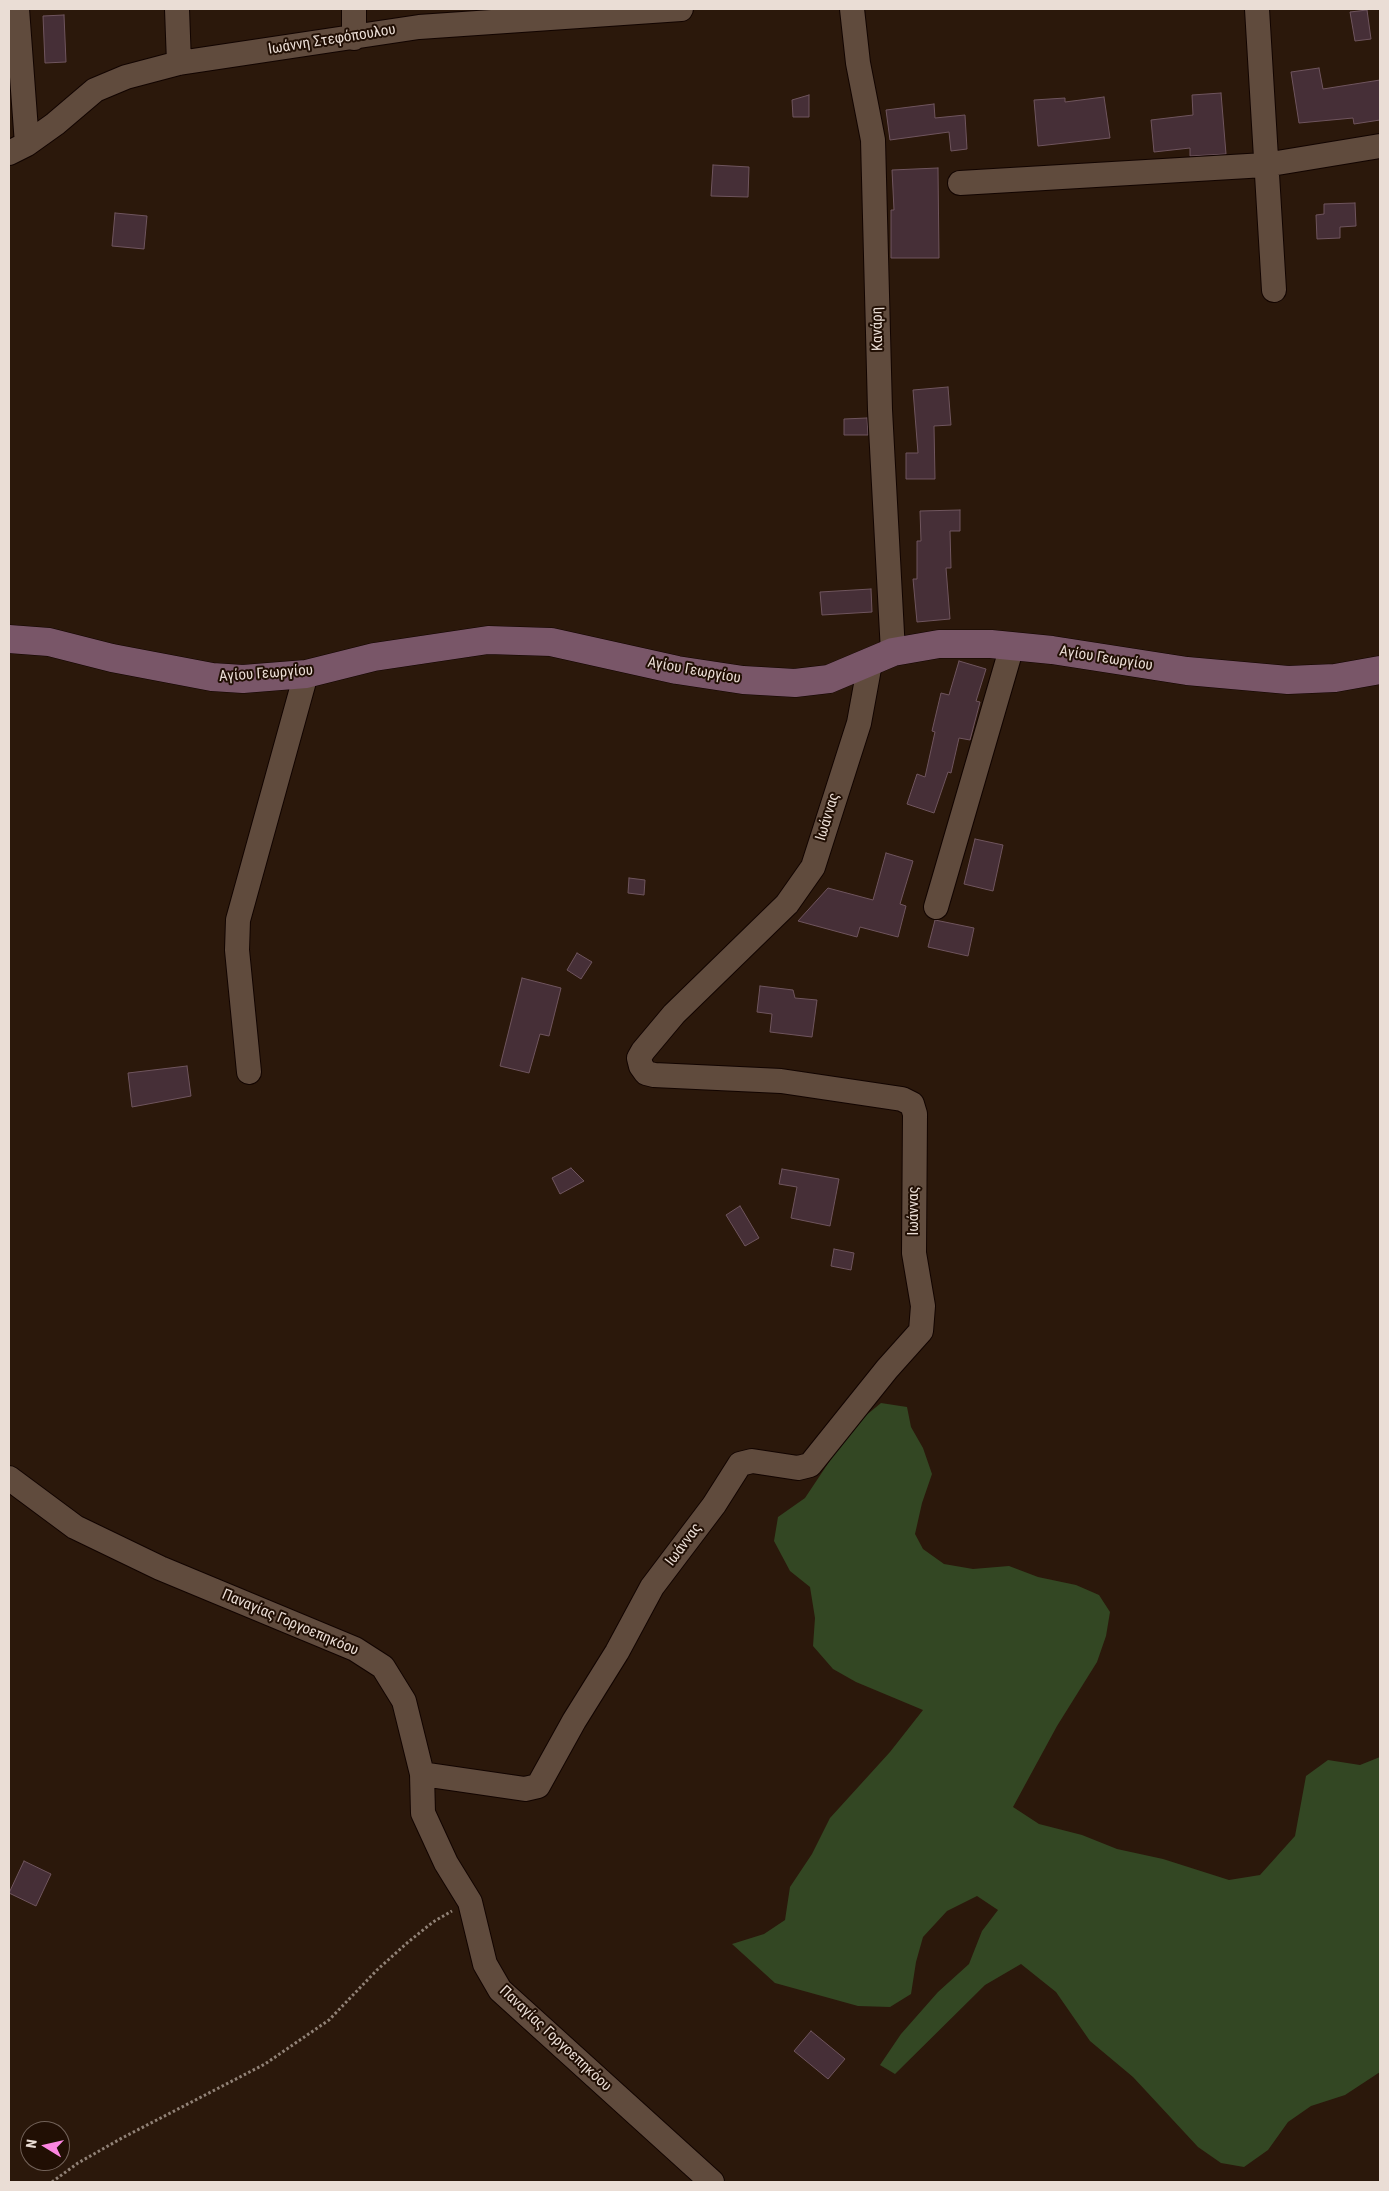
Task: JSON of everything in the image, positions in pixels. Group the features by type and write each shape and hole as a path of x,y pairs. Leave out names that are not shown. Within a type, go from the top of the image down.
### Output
{"street":[{"path":"17,9 18,149"},
{"path":"177,9 180,63"},
{"path":"354,9 354,38"},
{"name":"Ιωάννη Στεφόπουλου","path":"18,149 55,124 95,90 126,77 180,63 419,27 579,12 652,12 681,9"},
{"name":"Κανάρη","path":"852,9 858,63 873,140 880,410 881,657"},
{"path":"1257,9 1274,290"},
{"path":"960,183 1265,165 1380,146"},
{"name":"Αγίου Γεωργίου","path":"9,639 49,642 112,658 212,678 243,679 306,674 374,657 488,640 551,642 677,670 743,680 795,683 829,679 881,657 939,644 1012,646 1236,677 1288,680 1335,678 1380,670"},
{"path":"936,907 1012,646"},
{"name":"Ιωάννας","path":"422,1774 525,1790 538,1786 574,1721 617,1652 652,1587 714,1505 740,1464 752,1461 798,1468 810,1465 886,1370 921,1332 923,1306 914,1253 915,1114 912,1104 902,1098 782,1081 654,1075 646,1072 640,1066 640,1058 643,1051 674,1014 787,904 813,868 881,657"},
{"path":"249,1072 237,950 238,920 306,674"},
{"name":"Παναγίας Γοργοεπηκόου","path":"9,1480 75,1527 160,1568 355,1649 383,1668 404,1702 422,1774 424,1813 446,1863 470,1902 484,1964 500,1990 712,2182"}],"path":[{"path":"52,2182 78,2163 122,2138 265,2064 329,2020 377,1970 433,1922 470,1902"}],"green space":[{"path":"881,1403 907,1407 911,1427 923,1448 932,1474 922,1503 915,1534 923,1549 944,1564 973,1569 1009,1566 1038,1577 1076,1585 1099,1595 1110,1612 1106,1636 1097,1662 1057,1726 1013,1807 1039,1824 1082,1835 1117,1849 1163,1859 1229,1880 1260,1875 1295,1836 1306,1776 1328,1760 1360,1765 1380,1757 1380,2072 1345,2095 1311,2106 1288,2122 1268,2150 1244,2167 1221,2163 1198,2147 1133,2077 1090,2041 1056,1992 1021,1964 985,1985 895,2074 880,2065 901,2034 938,1992 969,1964 982,1931 998,1910 977,1896 947,1911 923,1937 916,1962 911,1994 890,2007 858,2006 775,1983 732,1944 764,1934 785,1920 790,1887 812,1854 830,1818 890,1752 923,1710 856,1682 833,1669 813,1646 815,1618 810,1587 790,1571 774,1541 778,1517 805,1498 853,1426"}],"building":[{"path":"1367,10 1371,39 1355,41 1350,12"},
{"path":"64,15 66,62 45,63 43,16"},
{"path":"1319,68 1323,89 1380,80 1380,120 1354,124 1353,118 1299,123 1291,72"},
{"path":"1221,93 1226,154 1190,156 1190,148 1154,152 1151,120 1193,115 1192,95"},
{"path":"809,95 809,117 793,117 792,100"},
{"path":"1104,97 1110,138 1038,146 1034,100 1065,98 1065,102"},
{"path":"934,104 935,118 965,115 967,149 951,151 949,132 890,140 886,110"},
{"path":"713,165 749,167 748,197 711,196"},
{"path":"938,168 939,258 891,258 891,210 894,210 892,170"},
{"path":"1355,203 1356,226 1340,227 1340,238 1317,239 1316,215 1324,214 1324,204"},
{"path":"115,213 147,216 144,249 112,246"},
{"path":"948,387 951,425 934,426 935,479 906,479 906,453 918,453 913,390"},
{"path":"867,418 868,435 844,435 844,419"},
{"path":"960,510 960,531 950,531 951,568 946,568 950,619 917,622 913,579 917,579 917,541 921,541 920,511"},
{"path":"871,589 872,612 822,615 820,592"},
{"path":"959,661 986,669 976,701 980,702 970,740 959,738 951,773 948,772 934,813 907,804 917,774 925,777 935,732 932,731 941,693 949,695"},
{"path":"975,839 1003,845 993,891 964,884"},
{"path":"886,853 913,861 900,904 906,906 898,937 860,927 857,937 798,921 828,888 873,900"},
{"path":"629,878 645,880 644,895 628,893"},
{"path":"935,920 974,928 968,956 928,947"},
{"path":"577,953 592,962 581,979 567,970"},
{"path":"522,978 561,988 549,1036 540,1034 529,1073 500,1066"},
{"path":"760,986 793,990 795,998 817,1000 812,1037 770,1032 772,1014 757,1012"},
{"path":"187,1066 191,1096 132,1107 128,1073"},
{"path":"571,1168 584,1181 560,1194 552,1178"},
{"path":"782,1169 839,1179 830,1226 791,1218 797,1187 779,1184"},
{"path":"740,1206 759,1238 745,1246 726,1215"},
{"path":"834,1249 854,1253 851,1270 831,1266"},
{"path":"24,1861 51,1874 36,1906 9,1893"},
{"path":"811,2031 845,2059 828,2079 794,2051"}]}
